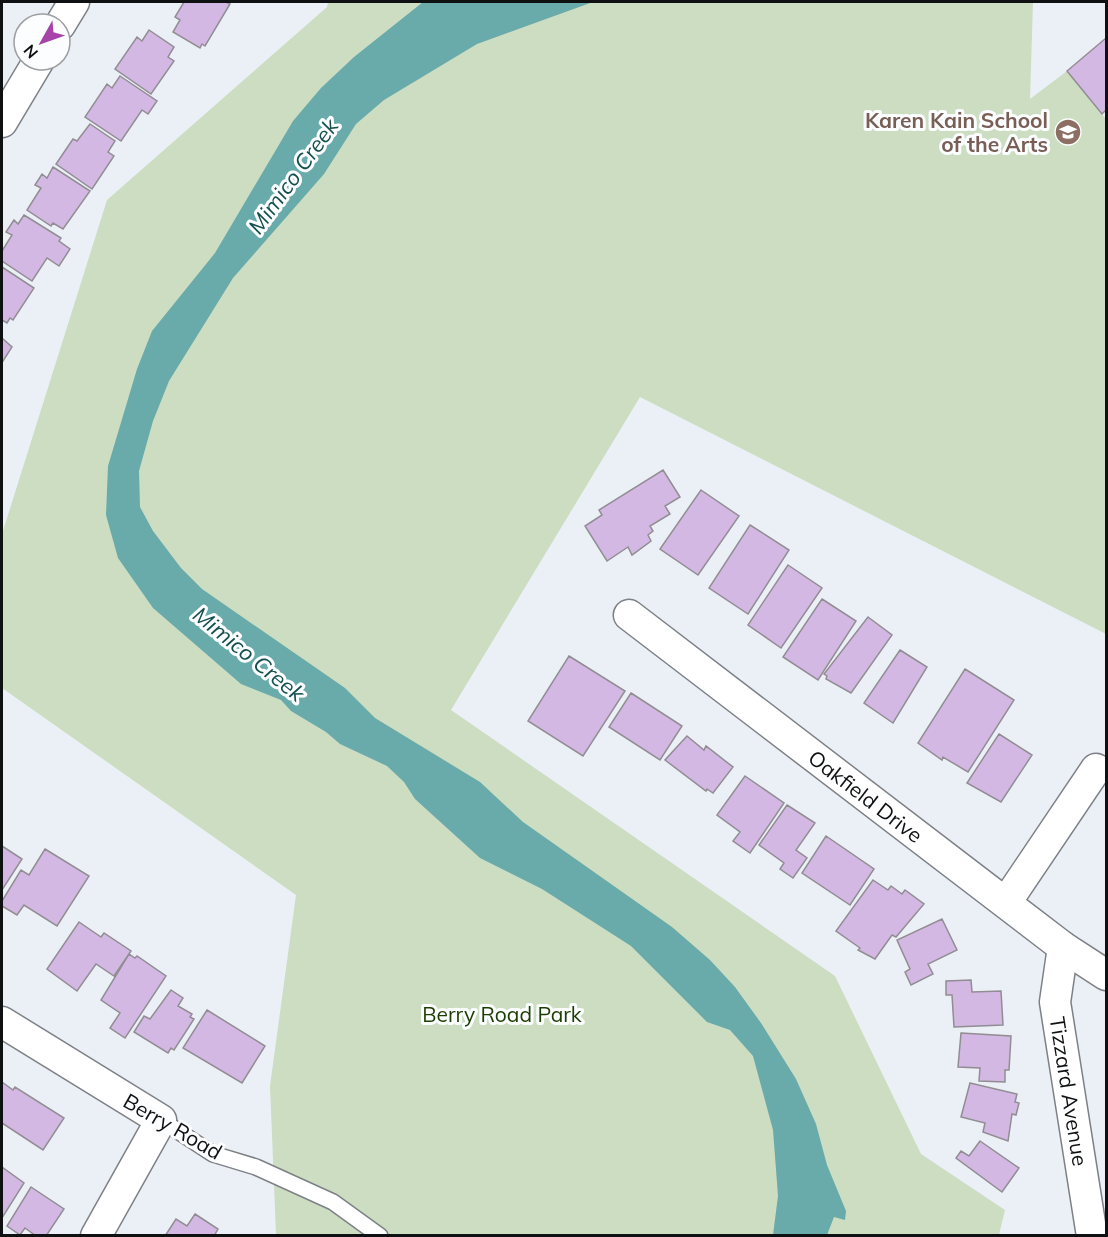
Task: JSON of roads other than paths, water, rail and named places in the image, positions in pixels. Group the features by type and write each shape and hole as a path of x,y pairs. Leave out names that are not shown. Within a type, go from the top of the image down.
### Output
{"street":[{"path":"2,122 32,72"},
{"name":"Oakfield Drive","path":"629,615 1063,946 1107,975"},
{"path":"1007,902 1096,769"},
{"name":"Tizzard Avenue","path":"1063,946 1055,1002 1092,1236"},
{"name":"Berry Road","path":"2,1022 160,1120"},
{"path":"96,1236 160,1120"}],"lane":[{"name":"Berry Road","path":"160,1120 213,1154 256,1167 333,1202 380,1236"}],"water":[{"name":"Mimico Creek","path":"423,2 593,2 477,44 384,100 356,124 324,174 233,278 169,381 153,421 139,471 140,507 153,531 181,568 202,589 345,688 375,718 480,782 523,822 672,927 710,960 735,987 761,1023 796,1079 816,1124 827,1165 846,1211 845,1220 834,1217 827,1235 773,1235 778,1196 773,1130 753,1056 730,1030 707,1022 631,946 542,889 480,858 415,799 404,782 387,766 340,744 326,732 291,711 281,700 241,684 153,608 118,558 106,515 108,466 137,369 152,331 215,253 293,121 321,88 354,57"}],"place":[{"name":"Karen Kain School of the Arts","path":"1068,132"}],"park label":[{"name":"Berry Road Park","path":"502,1014"}]}
